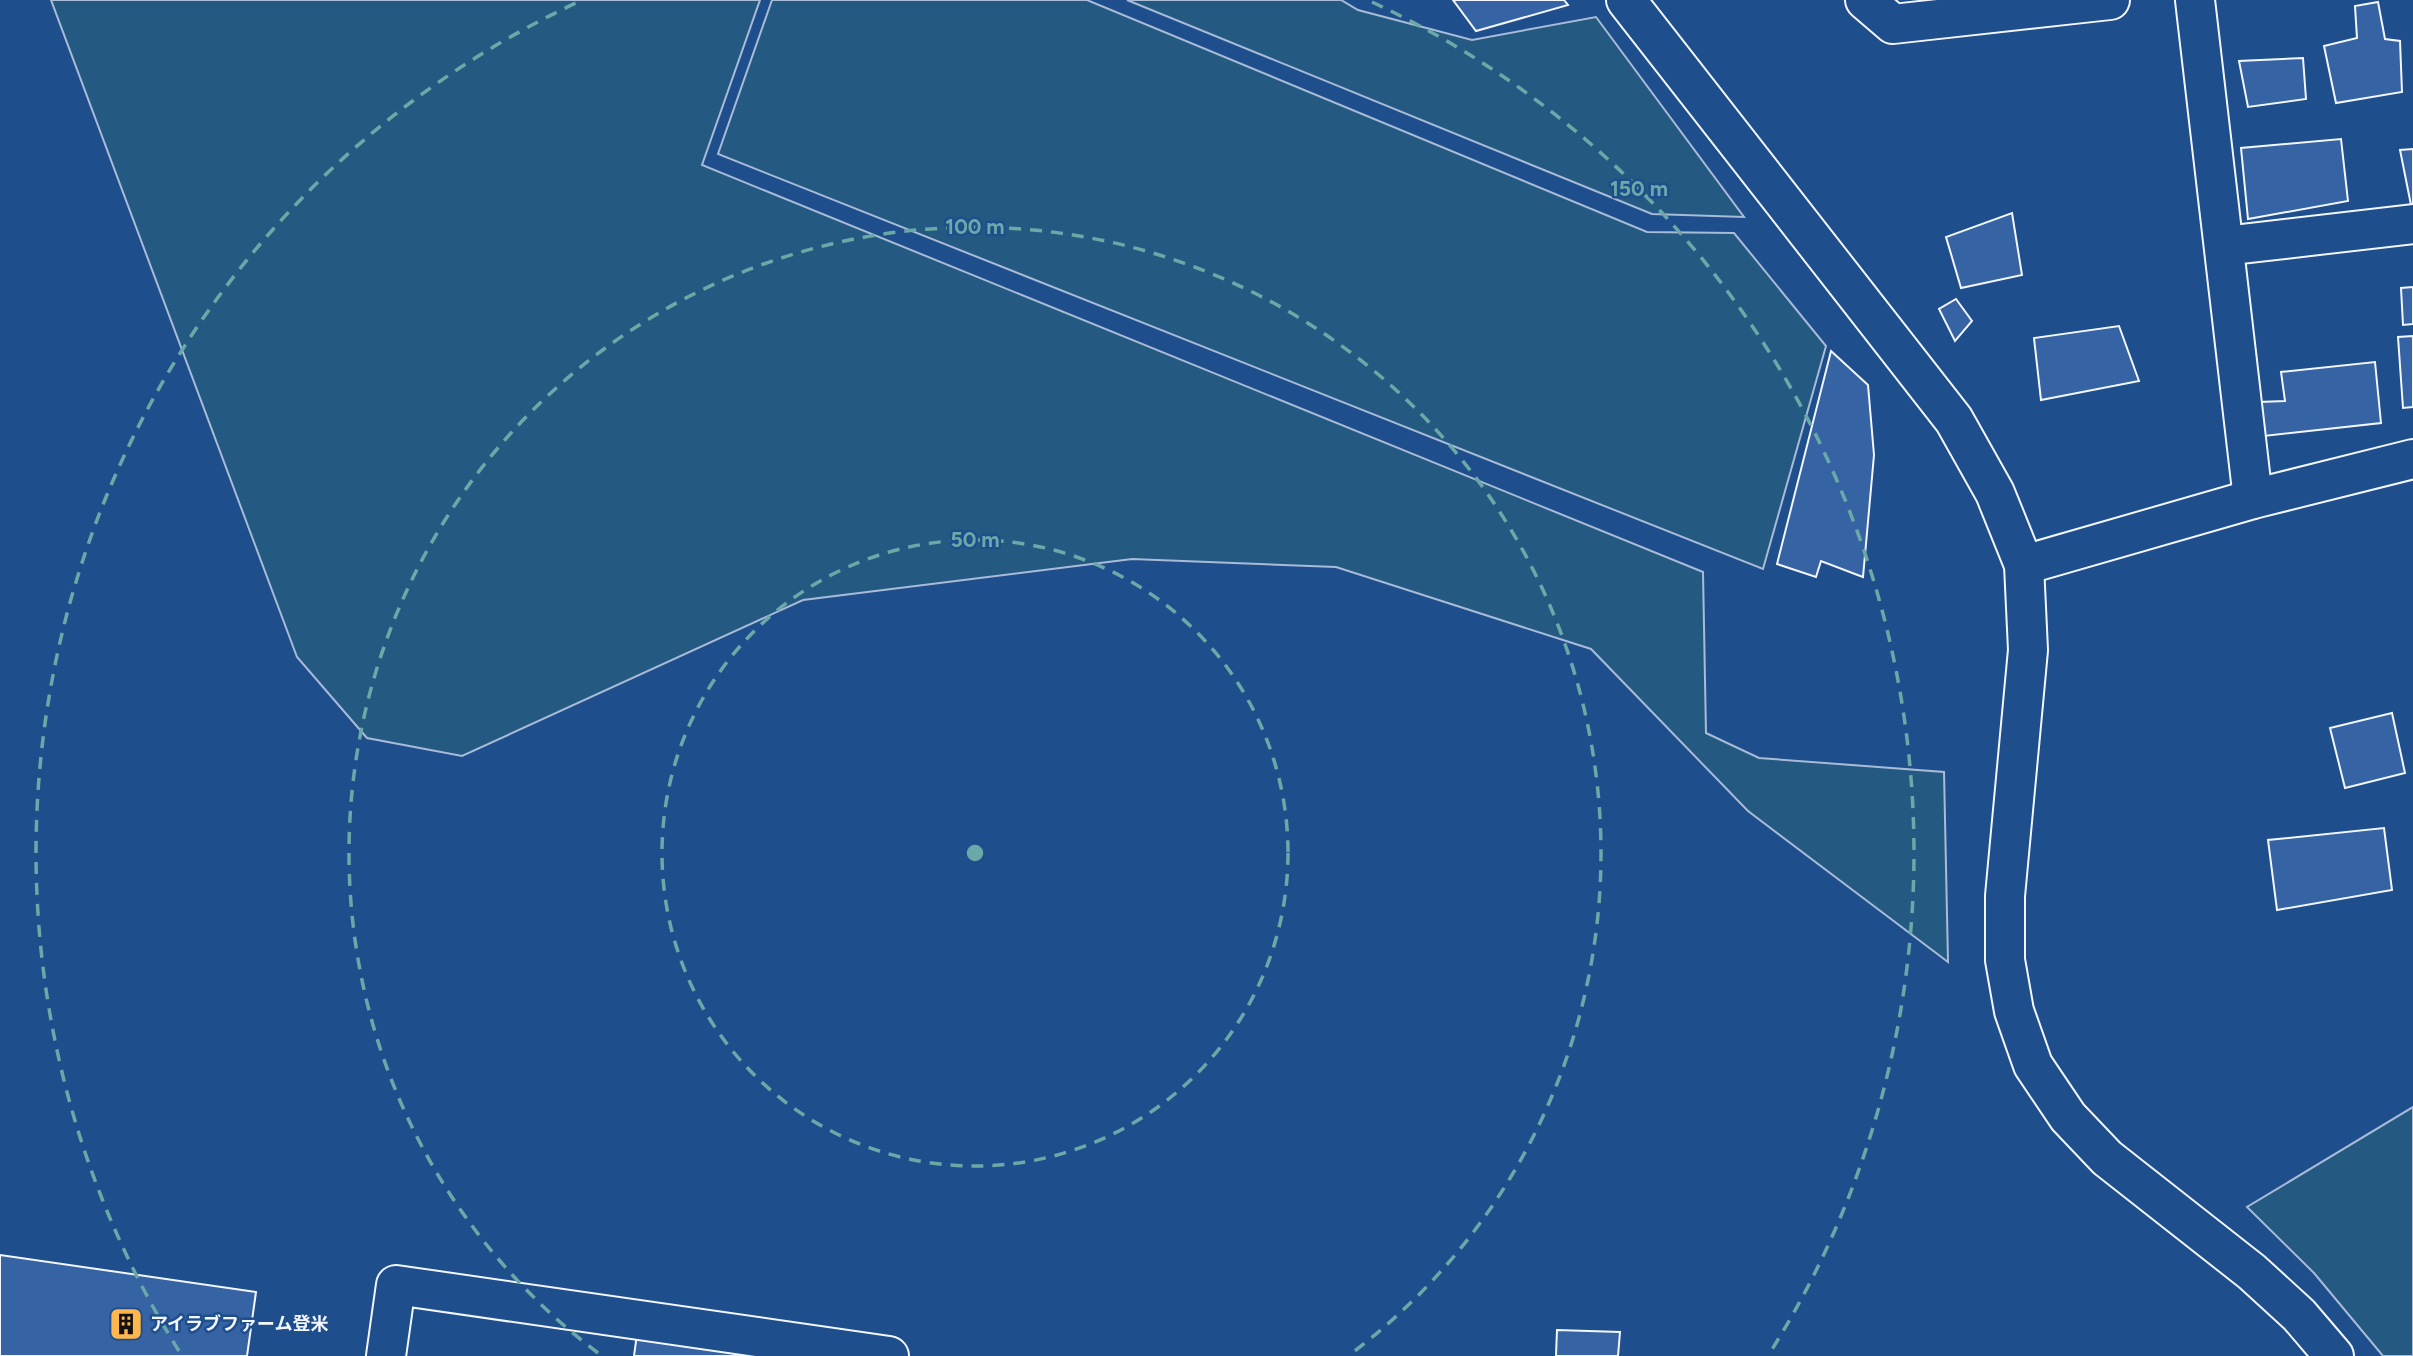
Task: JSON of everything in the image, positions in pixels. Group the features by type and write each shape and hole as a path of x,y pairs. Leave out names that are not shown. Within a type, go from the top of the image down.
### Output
{"street":[{"path":"1626,0 1954,420 1995,493 2024,565 2028,650 2005,896 2005,960 2014,1011 2033,1065 2068,1117 2108,1158 2252,1272 2299,1315 2334,1356"},
{"path":"1864,0 1892,24 2110,0"},
{"path":"2195,0 2253,499"},
{"path":"2224,246 2413,224"},
{"path":"2024,565 2253,499 2413,459"},
{"path":"386,1356 396,1285 889,1356"}],"shaded area":[{"path":"51,0 760,0 702,165 1703,572 1706,733 1759,758 1944,772 1948,962 1748,811 1591,649 1336,567 1132,559 803,600 462,756 367,738 297,657"},
{"path":"772,0 1087,0 1647,232 1734,233 1826,346 1763,569 718,154"},
{"path":"1127,0 1341,0 1358,10 1472,40 1596,17 1744,217 1652,214"},
{"path":"2413,1107 2413,1356 2383,1356 2314,1273 2247,1207"}],"building":[{"path":"1453,0 1564,0 1568,5 1476,31"},
{"path":"2378,2 2385,39 2400,41 2402,92 2336,103 2324,46 2357,38 2355,6"},
{"path":"2303,58 2306,99 2248,107 2239,61"},
{"path":"2341,139 2348,201 2248,219 2241,148"},
{"path":"2413,149 2413,205 2411,205 2400,150"},
{"path":"2012,213 2022,275 1961,288 1946,237"},
{"path":"2413,287 2413,324 2403,325 2401,288"},
{"path":"1956,299 1972,321 1955,341 1939,309"},
{"path":"2119,326 2139,381 2041,400 2034,338"},
{"path":"2413,336 2413,407 2403,408 2398,337"},
{"path":"1831,351 1868,385 1874,455 1863,577 1821,561 1816,577 1777,564"},
{"path":"2375,362 2381,423 2264,436 2259,402 2285,401 2281,372"},
{"path":"2392,713 2405,773 2345,788 2330,728"},
{"path":"2384,828 2392,890 2277,910 2268,840"},
{"name":"アイラブファーム登米","path":"0,1255 256,1292 247,1356 0,1356"},
{"path":"1557,1330 1620,1332 1618,1356 1556,1356"},
{"path":"637,1334 792,1356 634,1356"}],"place":[{"name":"アイラブファーム登米","path":"126,1324"}]}
